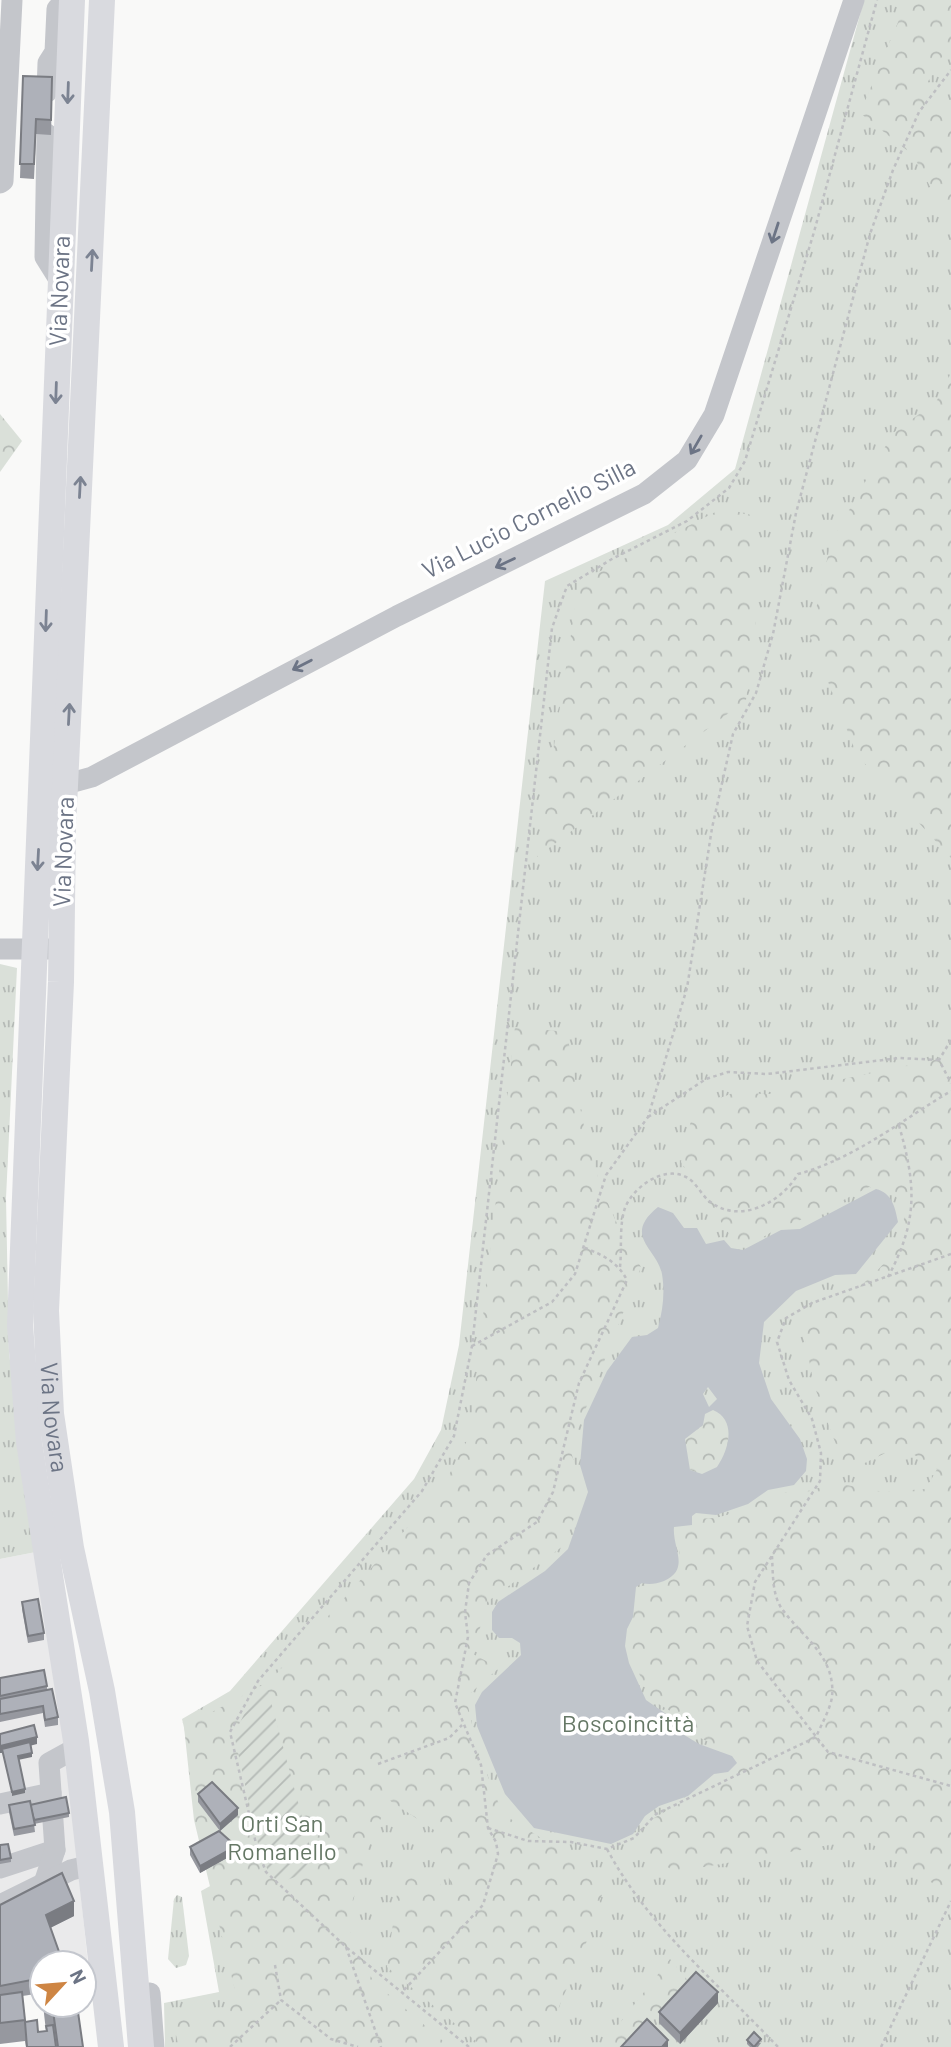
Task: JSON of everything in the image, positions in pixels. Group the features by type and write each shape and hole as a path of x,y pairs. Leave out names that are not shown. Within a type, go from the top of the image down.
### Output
{"main road":[{"name":"Via Novara","path":"72,0 20,1325 29,1442 111,2047"},
{"name":"Via Novara","path":"102,0 66,782 46,1311 51,1414 71,1548 106,1718 122,1812 141,2047"},
{"path":"86,1866 125,1860"}],"street":[{"path":"0,183 3,181 6,30 12,0"},
{"path":"47,92 48,63 55,52 57,9 65,0"},
{"name":"Via Lucio Cornelio Silla","path":"66,782 92,777 397,616 644,494 687,460 714,415 854,0"},
{"path":"47,134 45,257 61,281"},
{"name":"Via Novara","path":"40,792 66,782"},
{"path":"0,949 33,952 61,943 72,958 55,1254 56,1348 62,1430 87,1573 121,1734 140,1887"},
{"path":"44,1883 55,1850 50,1763 74,1759"},
{"path":"0,1804 51,1793"},
{"path":"55,1815 77,1823 86,1866 98,2047"},
{"path":"0,1868 55,1850"},
{"path":"0,1905 86,1866"},
{"path":"132,1934 148,1972 154,2047"}],"path":[{"path":"469,2047 346,1947 266,1872 257,1848 230,1732 258,1681 422,1491 454,1436 472,1346 552,628 567,586 612,559 687,521 729,488 746,461 814,232 877,0"},
{"path":"472,1346 552,1302 575,1274 606,1175 648,1117 687,988 712,828 733,734 755,693 773,634 796,513 870,234 893,170 919,113 951,70"},
{"path":"939,1060 951,1040"},
{"path":"648,1117 706,1079 728,1072 767,1074 900,1058 939,1060"},
{"path":"939,1060 951,1083"},
{"path":"620,1267 625,1207 648,1181 666,1173 686,1177 709,1201 728,1213 752,1210 788,1191 798,1174 837,1160 951,1091"},
{"path":"888,1278 904,1246 912,1210 912,1167 898,1122"},
{"path":"403,1991 483,1905 498,1854 496,1842 488,1828 481,1765 455,1703 468,1637 465,1612 469,1583 487,1555 537,1522 553,1492 579,1383 627,1280 620,1267 609,1258 583,1247"},
{"path":"951,1254 813,1303 786,1318 778,1342 789,1380 812,1419 821,1453 820,1481 755,1582 747,1626 757,1661 828,1752 951,1786"},
{"path":"488,1828 528,1841 571,1842 607,1849 634,1838 656,1814 816,1737 832,1698 830,1674 811,1639 781,1608 773,1583 772,1556"},
{"path":"378,1764 449,1738 463,1726"},
{"path":"607,1849 639,1900 682,1953 778,2047"},
{"path":"881,2047 951,1901"},
{"path":"346,1947 381,2047"},
{"path":"275,1965 281,2000 331,2039 358,2047"},
{"path":"230,2047 281,2000"}],"shaded area":[{"path":"876,1189 889,1197 898,1222 856,1274 835,1275 796,1291 764,1322 759,1363 771,1399 800,1439 807,1459 806,1471 794,1485 768,1490 748,1504 716,1515 696,1513 692,1516 692,1525 674,1527 679,1564 677,1570 664,1581 642,1583 636,1587 633,1617 627,1629 625,1646 629,1663 646,1700 672,1718 681,1733 699,1744 732,1756 737,1763 728,1772 714,1774 688,1796 659,1806 645,1816 633,1834 611,1844 534,1828 505,1794 477,1726 475,1705 482,1692 521,1655 520,1643 512,1638 499,1638 492,1630 492,1612 498,1602 545,1571 568,1549 588,1492 580,1465 584,1420 607,1371 632,1337 647,1335 658,1328 663,1301 662,1274 645,1242 643,1226 658,1207 673,1213 684,1228 697,1228 706,1244 724,1240 731,1248 743,1250 781,1230 800,1229","holes":["708,1387 717,1399 709,1407 703,1394","713,1410 725,1421 729,1436 717,1467 702,1474 690,1470 685,1439 703,1425 705,1414"]},
{"path":"36,1552 66,1748 86,1949 28,1949 28,1995 0,2000 0,1559"}],"green space":[{"name":"Boscoincittà","path":"864,0 951,0 951,2047 165,2047 164,2003 219,1992 201,1891 256,1861 197,1783 182,1719 230,1691 414,1479 441,1430 459,1345 545,581 668,525 735,469"},
{"path":"912,0 951,0 951,41 926,85 951,114 951,225 913,155 860,113 901,15"},
{"path":"951,373 951,858 857,755 810,636 831,542 893,433 936,402"},
{"path":"0,414 22,441 0,472"},
{"path":"725,507 750,516 756,618 746,700 537,857 579,582"},
{"path":"0,964 17,968 6,1198 9,1353 36,1552 0,1559"},
{"path":"515,1027 567,1032 591,1153 610,1209 641,1267 570,1449 584,1493 563,1546 487,1602 473,1654 499,1668 466,1697 478,1752 503,1814 557,1848 589,1861 604,1888 589,1936 542,2047 483,2047 387,1967 399,1879 427,1870 457,1903 434,1830 389,1800 366,1852 347,1924 373,1981 450,2047 179,2047 173,2023 238,2003 194,1820 184,1727 270,1681 441,1490 470,1435"},
{"path":"951,1052 951,1895 864,1839 675,1872 647,1853 654,1818 739,1770 742,1758 688,1732 672,1712 650,1699 629,1650 637,1588 664,1583 677,1572 680,1557 675,1529 694,1527 694,1519 716,1518 737,1512 774,1493 804,1492 836,1483 884,1492 926,1489 937,1469 900,1446 846,1472 814,1385 802,1324 850,1294 881,1266 893,1251 901,1235 904,1217 894,1192 869,1187 814,1215 778,1228 750,1245 736,1244 681,1162 694,1108 733,1093 772,1094 948,1057"},
{"path":"709,1411 723,1416 728,1429 728,1442 717,1467 702,1474 690,1470 685,1439 703,1425 705,1414"},
{"name":"Orti San Romanello","path":"267,1687 316,1869 279,1883 268,1871 259,1848 234,1734 254,1695"},
{"path":"177,1895 182,1897 189,1956 186,1965 176,1968 168,1959 174,1899"},
{"path":"670,1959 689,1982 627,2047 601,2047"}],"building":[{"path":"23,76 52,77 51,120 36,119 34,164 20,164"},
{"path":"38,1599 44,1633 28,1636 22,1602"},
{"path":"44,1670 47,1686 0,1696 0,1678"},
{"path":"52,1689 58,1717 45,1720 43,1706 0,1714 0,1699"},
{"path":"34,1725 37,1737 0,1746 0,1734"},
{"path":"30,1742 32,1753 18,1756 25,1789 12,1792 2,1749"},
{"path":"212,1782 238,1808 220,1824 198,1794"},
{"path":"66,1797 69,1813 34,1820 30,1805"},
{"path":"30,1801 35,1825 14,1829 9,1805"},
{"path":"219,1831 236,1846 200,1866 190,1847"},
{"path":"8,1844 11,1858 0,1860 0,1845"},
{"path":"62,1873 74,1901 46,1915 58,1949 28,1949 28,1981 0,1986 0,1905"},
{"path":"696,1972 718,1992 680,2033 659,2012"},
{"path":"22,1992 25,2020 0,2023 0,1995"},
{"path":"54,2019 79,2019 83,2047 58,2047"},
{"path":"647,2019 668,2040 662,2047 621,2047"},
{"path":"37,2020 38,2032 47,2031 46,2026 53,2025 56,2047 27,2047 25,2022"},
{"path":"754,2032 761,2039 754,2047 747,2040"}]}
